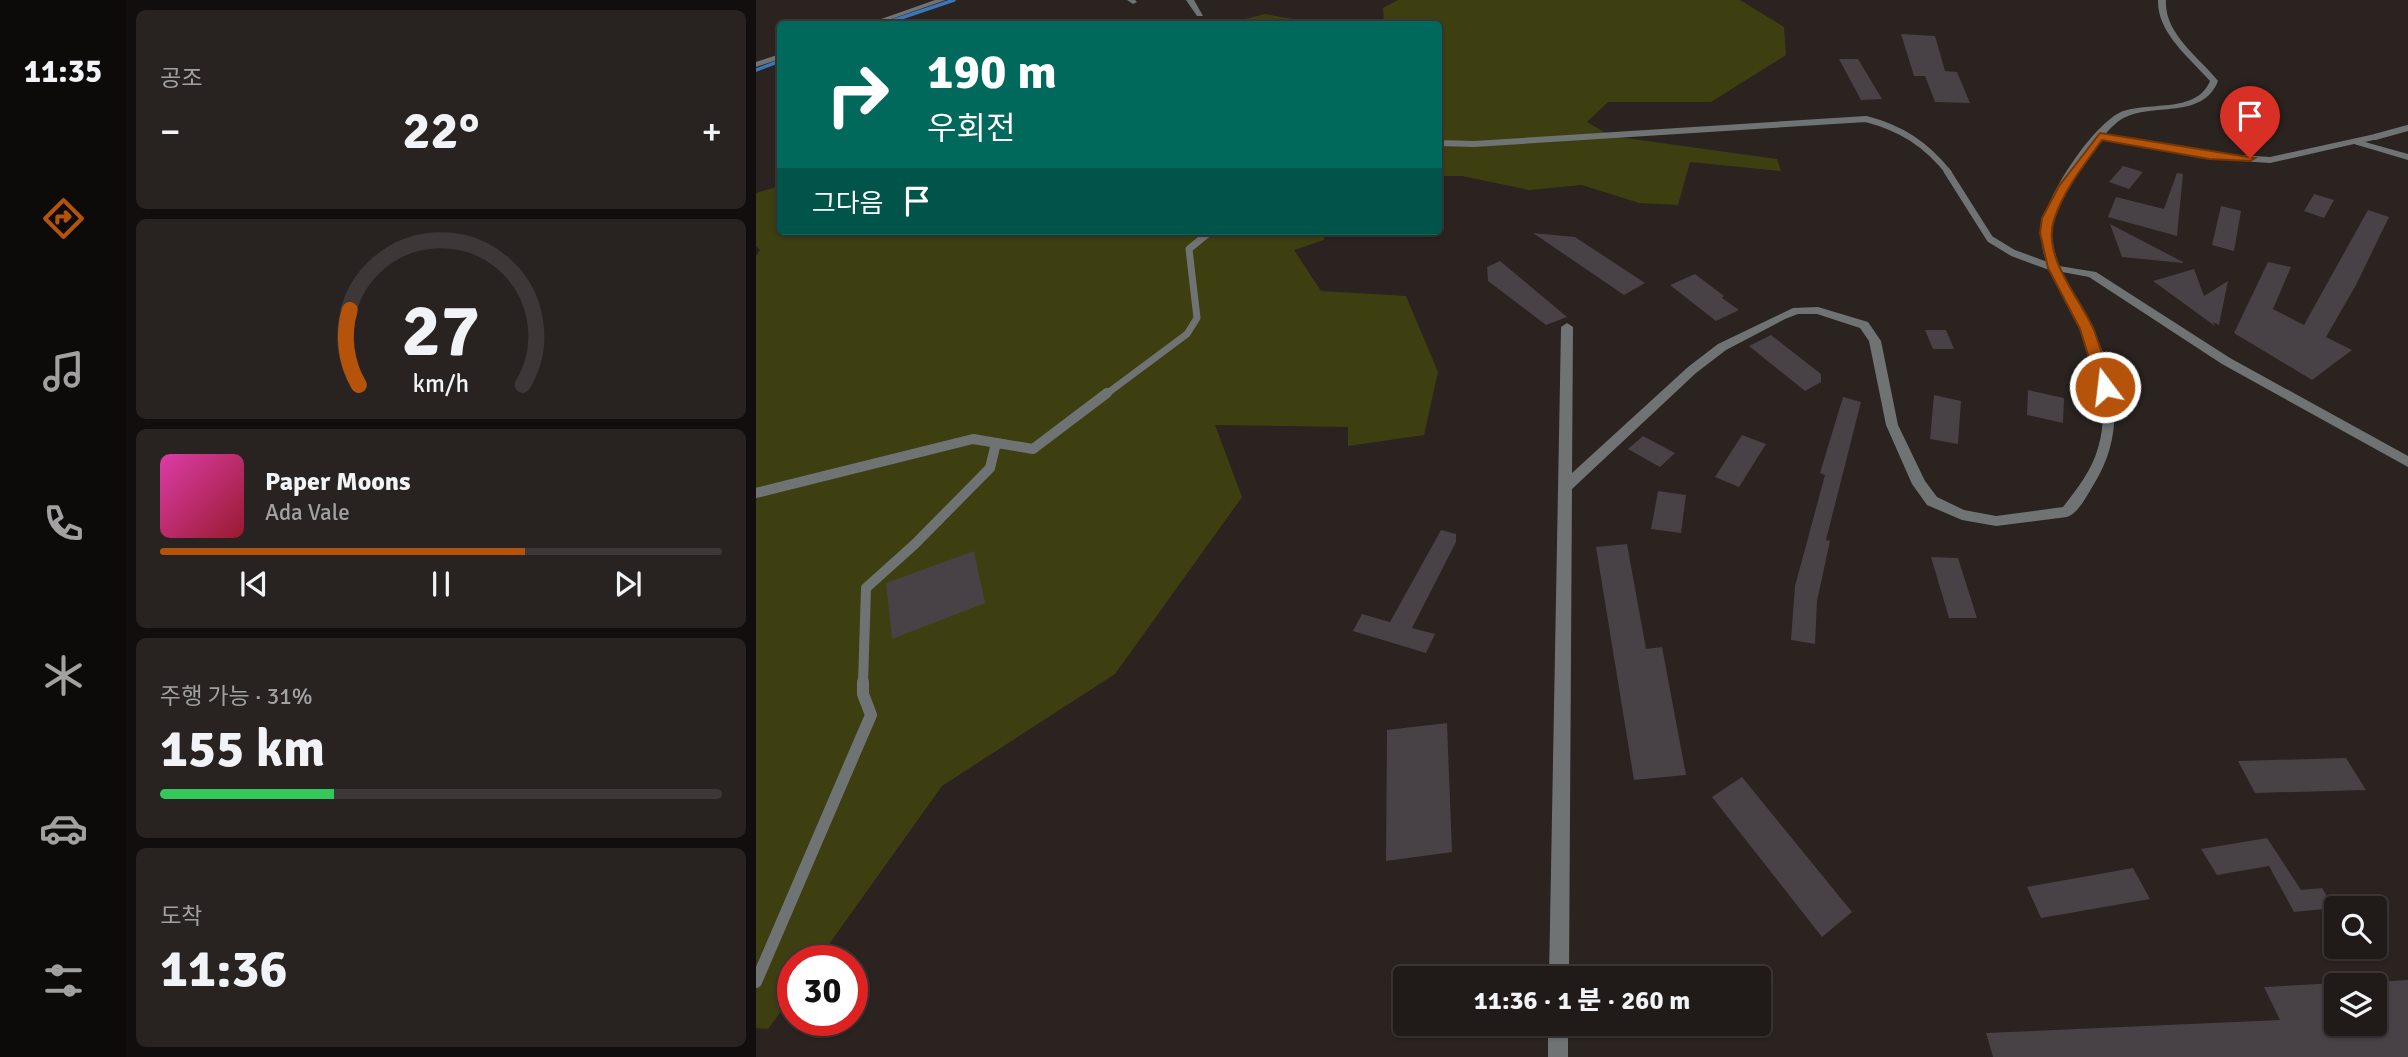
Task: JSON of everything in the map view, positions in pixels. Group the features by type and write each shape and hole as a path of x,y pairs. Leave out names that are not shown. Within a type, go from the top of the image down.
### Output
{"street":[{"path":"880,21 942,0"},
{"path":"1191,0 1200,14"},
{"path":"1565,486 1692,370 1746,333 1797,310 1849,318 1864,325 1875,341 1892,425 1919,484 1932,501 1962,515 1996,521 2067,512 2084,489 2100,459 2108,438 2108,412 2099,359 2087,329 2054,268 2046,233 2048,218 2064,186 2100,136 2124,114 2184,104 2209,93 2213,87 2214,81 2201,63 2163,21 2159,11 2162,0"},
{"path":"756,65 777,57"},
{"path":"2100,136 2209,156 2270,159 2375,137"},
{"path":"2355,142 2408,158"},
{"path":"2054,268 2092,274 2226,361 2408,462"},
{"path":"1559,966 1567,327"},
{"path":"1558,1036 1558,1057"}],"lane":[{"path":"1442,143 1486,144 1866,119 1888,124 1933,150 1952,174 1987,237 2019,257 2054,268"},
{"path":"2375,137 2408,128"},
{"path":"756,493 974,439 1033,449 1187,334 1198,318 1189,248 1206,235"},
{"path":"756,982 871,715 863,694 866,588 915,544 990,468 996,443"}],"shaded area":[{"path":"1398,0 1740,0 1784,27 1786,55 1711,102 1608,102 1587,122 1611,136 1777,159 1781,171 1690,162 1678,205 1639,203 1582,185 1529,190 1462,176 1442,176 1442,21 1384,21 1383,8"},
{"path":"1265,14 1299,20 1298,21 1237,21"},
{"path":"777,187 777,235 1325,235 1324,240 1294,250 1321,291 1406,296 1438,372 1424,435 1348,446 1348,427 1215,425 1242,497 1115,674 942,786 828,945 777,945 777,1017 768,1029 756,1028 756,256 760,250 756,246 756,193"}],"building":[{"path":"1901,34 1935,36 1945,71 1957,72 1970,103 1935,102 1925,76 1914,76"},
{"path":"1839,59 1858,59 1882,99 1861,100"},
{"path":"2123,166 2143,172 2129,189 2109,182"},
{"path":"2177,173 2183,174 2177,236 2108,217 2116,197 2164,209"},
{"path":"2314,194 2334,200 2324,218 2304,211"},
{"path":"2221,206 2241,211 2234,251 2212,245"},
{"path":"2368,210 2389,217 2356,285 2326,337 2352,350 2312,380 2234,333 2268,262 2291,267 2273,309 2304,325"},
{"path":"2110,224 2183,262 2183,263 2122,257"},
{"path":"1533,233 1575,237 1645,283 1624,295"},
{"path":"1500,261 1567,317 1546,325 1488,281 1487,267"},
{"path":"2194,269 2204,296 2228,281 2219,325 2213,322 2215,326 2153,281"},
{"path":"1695,274 1739,310 1716,321 1670,285"},
{"path":"1925,330 1946,330 1954,349 1933,349"},
{"path":"1771,335 1821,374 1821,382 1805,391 1749,346"},
{"path":"2028,390 2064,398 2063,423 2027,415"},
{"path":"1934,395 1961,401 1958,444 1930,439"},
{"path":"1843,397 1861,402 1826,540 1830,541 1817,601 1815,644 1791,640 1795,586 1825,475 1820,473"},
{"path":"1742,435 1766,444 1739,487 1715,477"},
{"path":"1643,436 1675,453 1660,467 1628,449"},
{"path":"1658,491 1686,495 1681,533 1651,529"},
{"path":"1441,530 1456,534 1456,542 1412,628 1435,634 1426,653 1353,631 1362,614 1390,622"},
{"path":"1627,544 1646,649 1662,647 1686,775 1634,780 1596,547"},
{"path":"974,551 985,603 892,639 886,583"},
{"path":"1931,557 1958,558 1977,618 1949,618"},
{"path":"1447,723 1452,852 1386,861 1387,730"},
{"path":"2346,758 2366,790 2255,793 2238,761"},
{"path":"1742,777 1852,912 1822,937 1712,797"},
{"path":"2267,838 2301,890 2322,888 2327,896 2324,896 2324,909 2294,912 2269,866 2217,875 2201,849"},
{"path":"2133,868 2150,899 2041,918 2027,887"},
{"path":"2408,980 2408,1057 1993,1057 1986,1033 2280,1020 2264,987 2324,984 2324,1036 2387,1036 2387,981"}],"waterway":[{"path":"892,21 954,0"},
{"path":"756,70 777,62"}],"route":[{"path":"2105,387 2099,359 2087,329 2054,268 2046,233 2048,218 2064,186 2100,136 2209,156 2250,158"}]}
